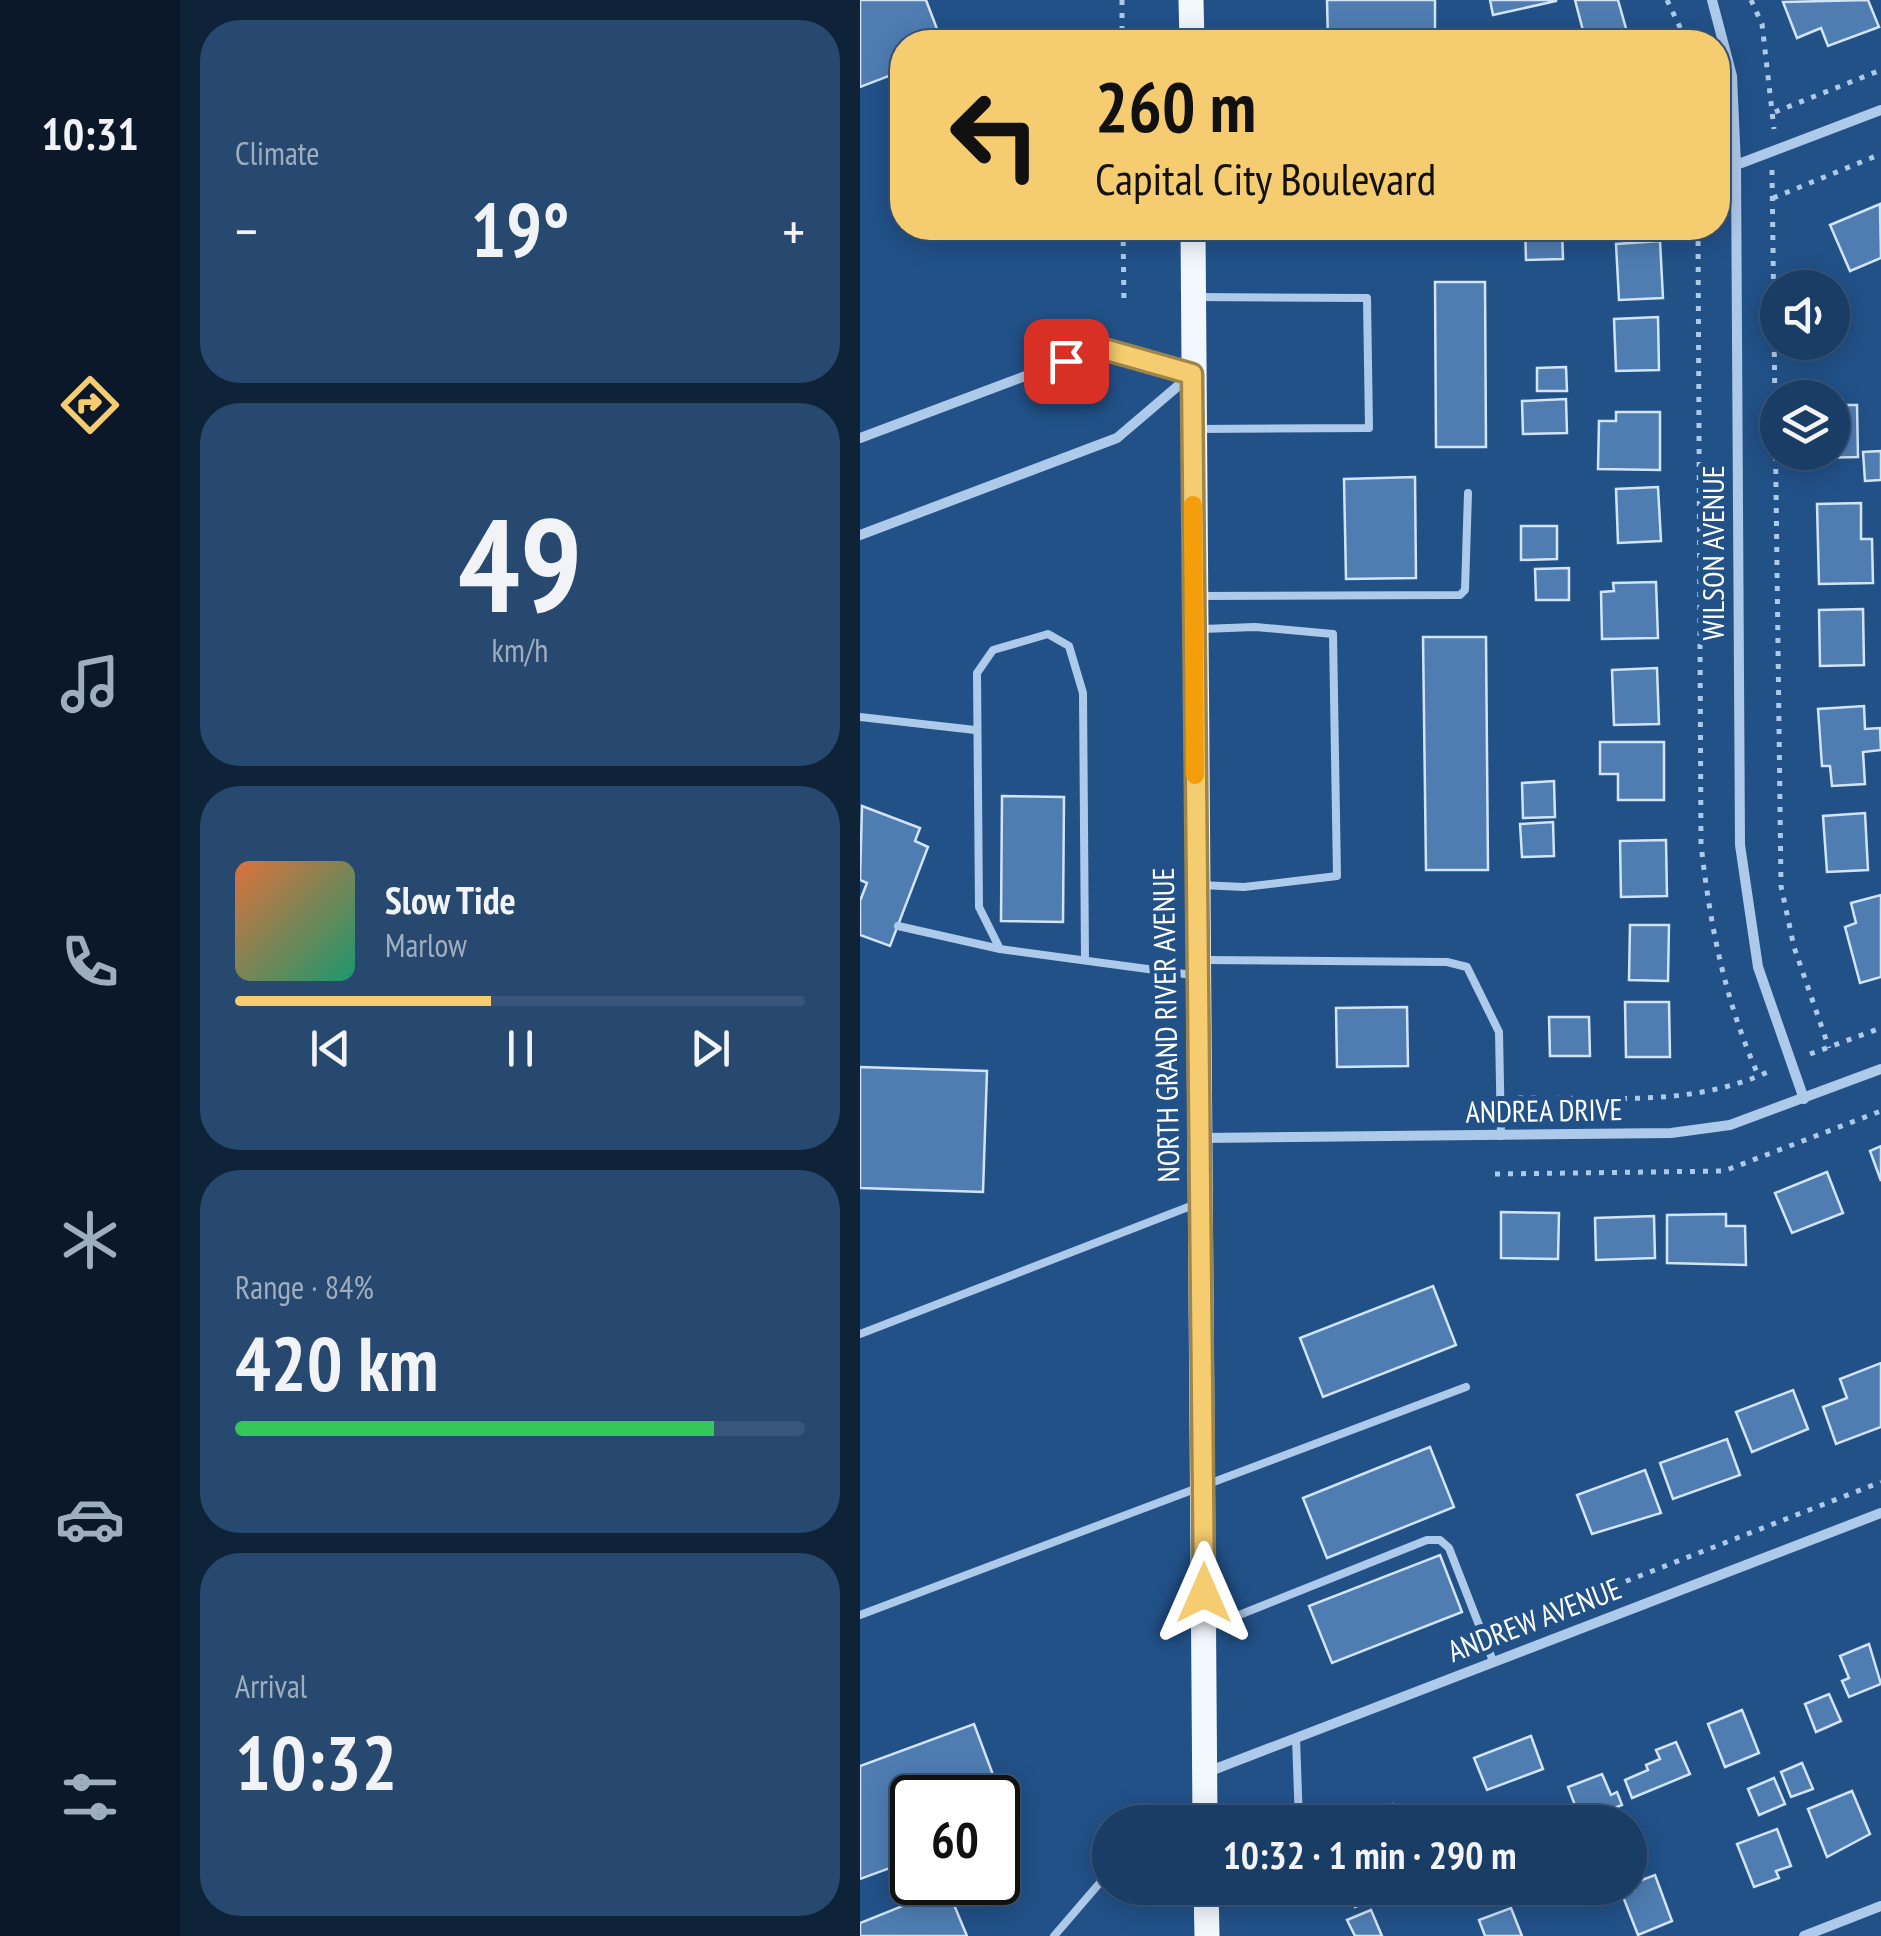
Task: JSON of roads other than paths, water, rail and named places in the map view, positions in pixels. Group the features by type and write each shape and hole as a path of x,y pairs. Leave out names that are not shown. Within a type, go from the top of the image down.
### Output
{"main road":[{"path":"1191,0 1192,30"},
{"name":"NORTH GRAND RIVER AVENUE","path":"1192,240 1205,1805"},
{"path":"1206,1905 1206,1936"}],"street":[{"name":"WILSON AVENUE","path":"1712,0 1720,30"},
{"name":"WILSON AVENUE","path":"1730,68 1736,165 1740,844 1758,967 1804,1098"},
{"path":"1736,165 1881,110"},
{"path":"860,438 1100,348 1192,374"},
{"path":"860,535 1118,438 1192,374"},
{"name":"ANDREA DRIVE","path":"1198,1138 1671,1132 1730,1124 1881,1069"},
{"name":"ANDREW AVENUE","path":"1204,1773 1881,1513"},
{"path":"1804,1936 1881,1906"}],"lane":[{"path":"1193,298 1367,298 1369,428 1193,429"},
{"path":"1194,596 1460,596 1465,590 1468,493"},
{"path":"1194,629 1255,627 1332,634 1337,876 1244,887 1196,884"},
{"path":"1000,950 979,907 974,730 977,673 993,650 1048,634 1069,646 1084,693 1085,960"},
{"path":"860,717 974,730"},
{"path":"898,926 1000,950 1085,960 1197,968 1447,962 1467,967 1499,1032 1501,1136"},
{"path":"860,1334 1199,1202"},
{"path":"860,1615 1466,1387"},
{"path":"1204,1628 1427,1540 1440,1540 1449,1548 1494,1661"},
{"path":"1296,1738 1298,1805"},
{"path":"1054,1936 1092,1892"}]}
